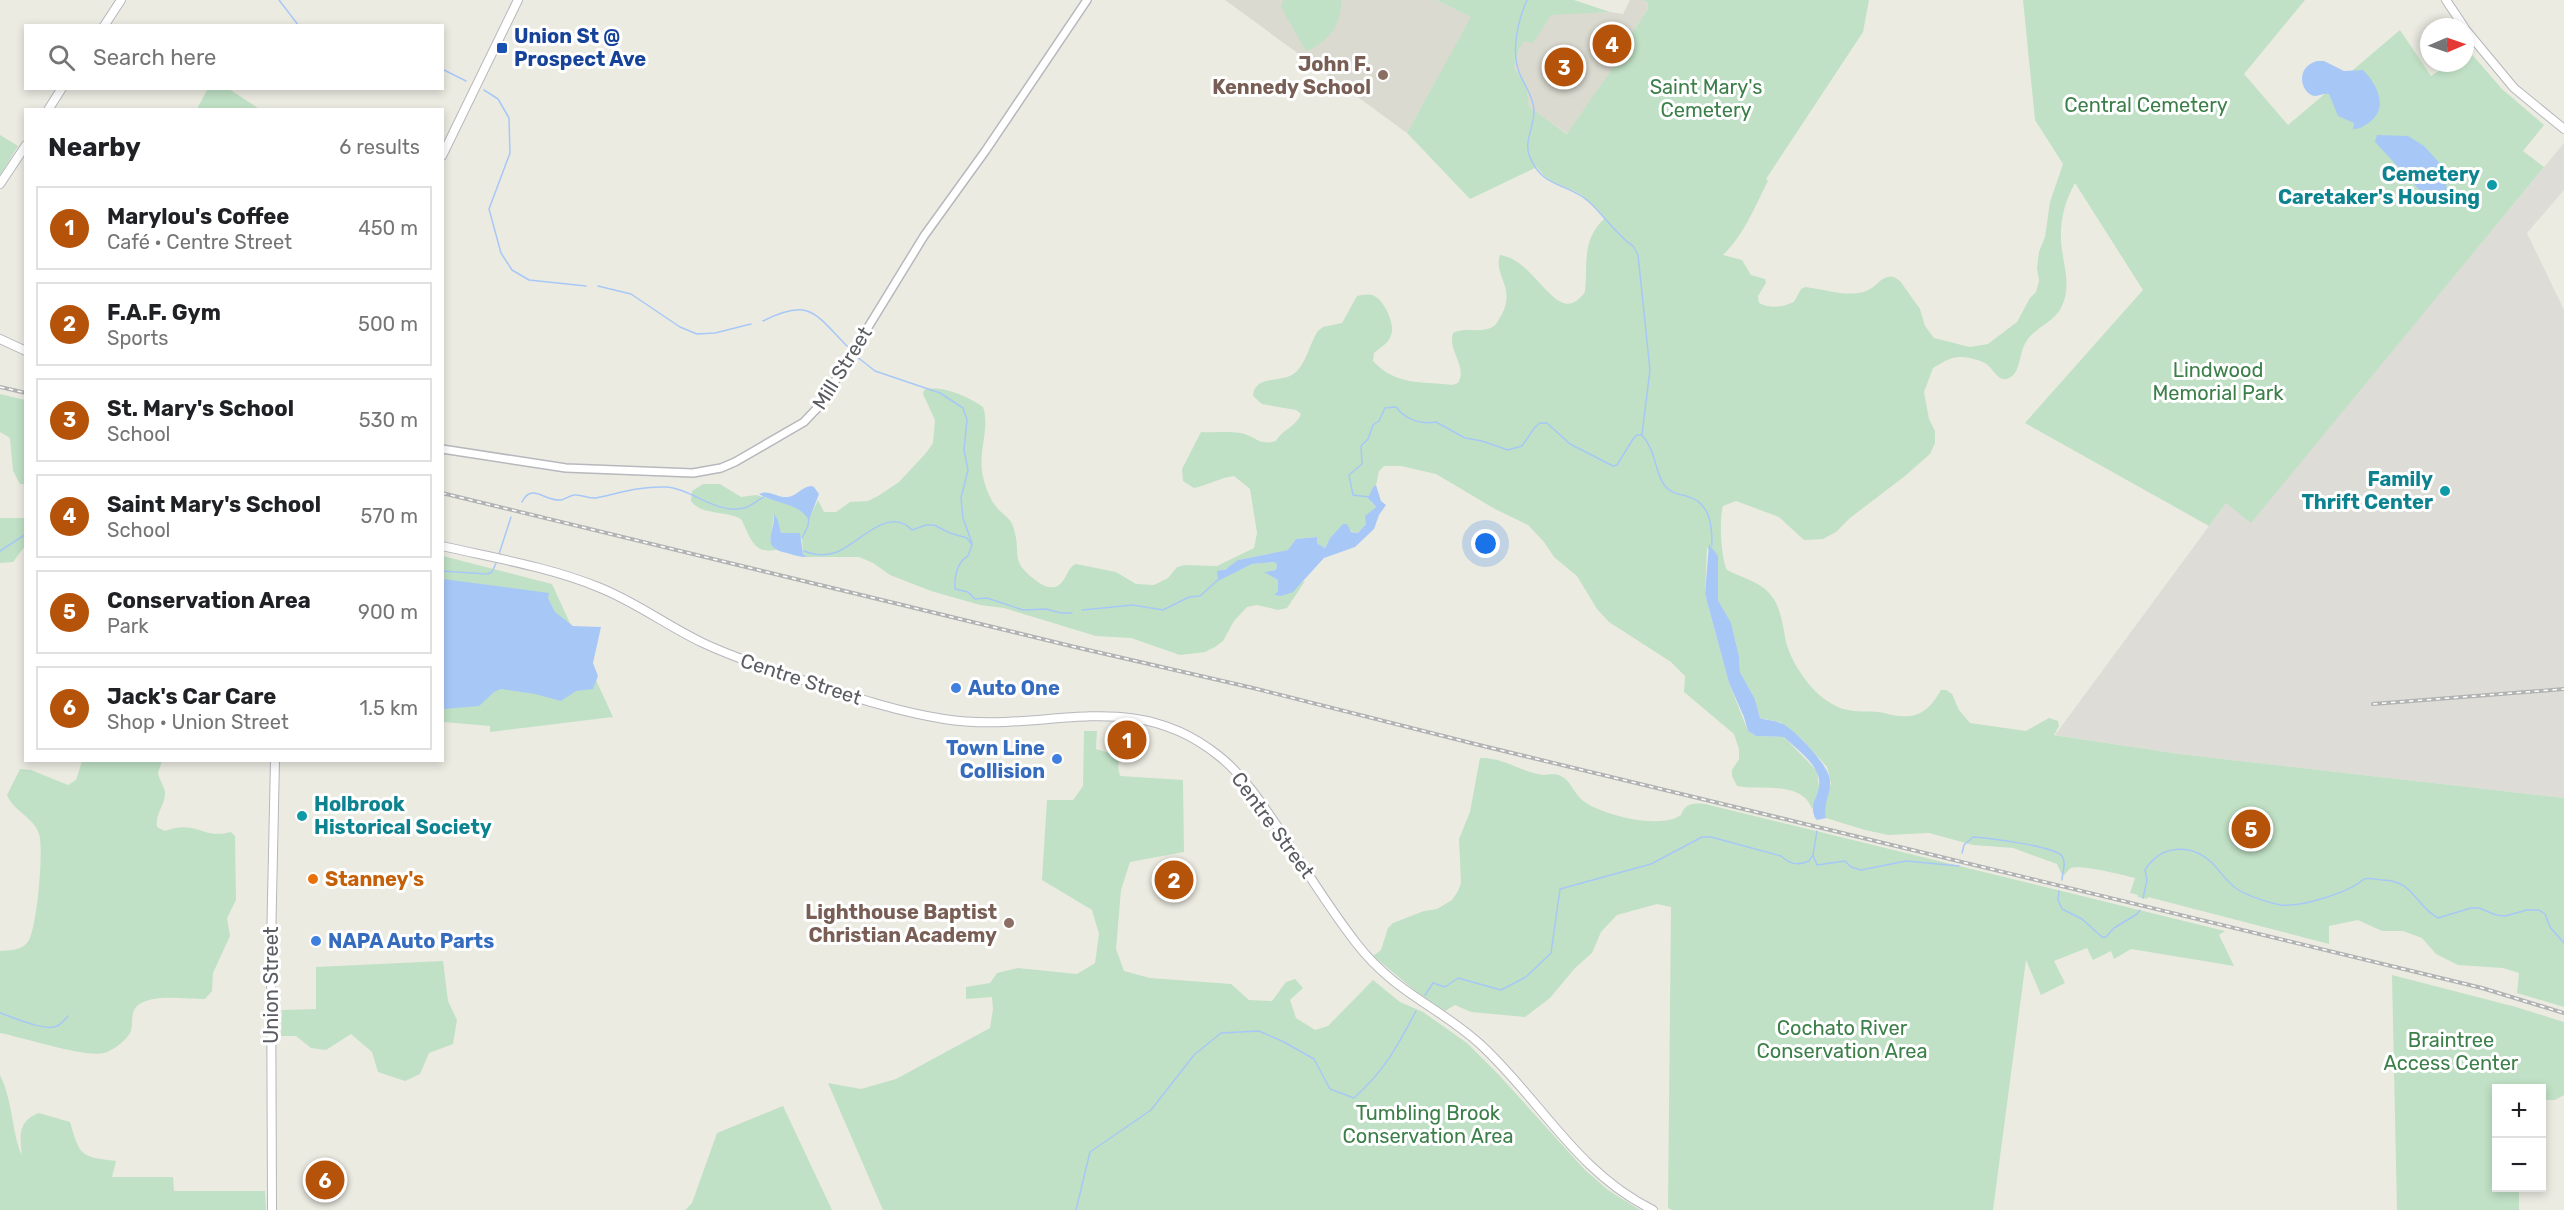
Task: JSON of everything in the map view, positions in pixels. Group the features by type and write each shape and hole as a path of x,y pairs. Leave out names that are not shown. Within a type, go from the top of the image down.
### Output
{"main road":[{"path":"105,24 121,0"},
{"path":"444,152 518,0"},
{"path":"2446,0 2458,18"},
{"path":"2474,40 2514,88 2564,129"},
{"path":"49,108 61,90"},
{"path":"0,184 24,148"},
{"path":"0,339 24,350"},
{"name":"Centre Street","path":"444,546 596,586 690,637 727,653 894,709 946,719 993,724 1116,715 1155,723 1196,740 1228,763 1249,785 1347,931 1376,967 1403,990 1473,1038 1498,1062 1589,1166 1618,1190 1653,1210"},
{"name":"Union Street","path":"272,1210 271,946 275,762"}],"street":[{"name":"Mill Street","path":"444,449 566,468 693,473 721,468 735,462 804,422 821,404 924,236 986,150 1087,0"}],"shaded area":[{"name":"John F. Kennedy School","path":"1225,0 1436,0 1472,17 1407,133"},
{"path":"1630,0 1646,0 1648,9 1615,58 1618,60 1568,134 1529,108 1526,84 1514,68 1519,49 1535,14 1610,12 1623,14"},
{"path":"2564,143 2564,190 2527,233 2564,310 2564,798 2179,754 2055,735 2226,503 2251,522"}],"green space":[{"path":"1283,0 1341,0 1341,9 1336,25 1327,38 1306,51 1281,7"},
{"path":"1436,0 1574,0 1610,12 1551,15 1533,43 1524,41 1519,49 1514,68 1526,84 1529,107 1567,134 1618,60 1615,58 1648,9 1647,2 1643,0 1869,0 1863,32 1766,179 1768,181 1748,220 1737,239 1723,255 1742,260 1751,275 1765,279 1766,283 1758,296 1759,303 1772,307 1794,302 1801,289 1805,287 1851,294 1866,291 1882,279 1894,277 1900,281 1920,309 1925,326 1934,338 1970,347 1988,344 2017,322 2030,298 2036,292 2039,281 2037,268 2039,252 2045,237 2050,202 2063,164 2035,120 2023,0 2305,0 2244,74 2288,125 2400,30 2420,60 2420,72 2428,72 2431,76 2437,72 2474,72 2474,57 2502,89 2544,125 2523,151 2544,167 2251,523 2226,503 2209,526 2025,423 2143,290 2075,183 2068,197 2061,225 2067,282 2064,299 2058,313 2034,332 2026,342 2016,372 2009,378 2002,379 1985,363 1958,357 1933,368 1924,392 1929,419 1935,431 1935,443 1930,454 1905,476 1850,518 1836,532 1823,539 1804,540 1779,517 1736,501 1723,506 1722,548 1727,570 1761,586 1774,599 1781,617 1789,652 1801,674 1817,693 1837,707 1911,716 1930,705 1941,690 1946,690 1952,694 1959,710 1970,723 2026,731 2049,718 2058,721 2059,726 2054,735 2179,754 2564,798 2564,1007 2517,993 2519,973 2503,968 2458,965 2436,954 2422,938 2403,931 2382,931 2358,920 2329,926 2329,944 2148,897 2147,899 2138,897 2130,893 2135,878 2076,867 2064,875 2057,864 2013,848 1973,845 1929,833 1888,835 1826,818 1824,805 1831,783 1827,767 1802,739 1780,722 1760,718 1755,699 1740,672 1739,656 1731,624 1718,600 1718,570 1707,547 1705,594 1729,683 1748,731 1756,736 1784,737 1817,771 1819,788 1812,809 1807,800 1790,790 1737,786 1732,776 1732,770 1739,759 1739,749 1734,734 1684,692 1685,676 1671,662 1609,622 1597,609 1577,576 1554,557 1528,525 1495,509 1436,474 1401,466 1384,466 1379,471 1376,485 1373,487 1371,502 1376,507 1369,513 1366,524 1358,533 1350,531 1344,524 1330,538 1325,548 1317,543 1316,537 1296,539 1289,550 1238,560 1235,565 1222,570 1218,580 1252,564 1275,562 1276,570 1266,572 1278,580 1278,591 1274,595 1284,595 1305,581 1287,608 1278,610 1257,605 1247,607 1234,621 1223,641 1215,647 1205,652 1180,655 1131,638 1096,636 1004,608 980,605 931,591 890,575 873,563 859,557 807,557 803,554 802,538 781,533 778,520 774,515 770,540 776,550 762,550 753,543 741,519 701,509 691,501 692,491 703,484 720,484 741,497 756,495 787,504 802,510 809,519 818,500 824,512 836,512 850,502 868,501 899,482 933,443 935,420 923,394 924,390 938,389 963,396 983,407 985,422 981,463 986,486 995,505 1013,526 1022,568 1042,585 1055,587 1059,585 1076,564 1116,572 1136,584 1154,585 1168,578 1177,567 1217,566 1254,548 1257,533 1250,489 1234,476 1194,488 1183,481 1182,469 1201,432 1240,433 1270,442 1276,441 1296,422 1301,414 1296,410 1262,404 1253,396 1254,390 1262,382 1287,377 1297,371 1318,331 1323,327 1342,323 1357,296 1376,297 1388,312 1391,322 1390,338 1374,353 1373,361 1400,379 1452,385 1458,383 1461,371 1453,346 1453,333 1492,327 1498,321 1506,305 1506,289 1499,269 1500,255 1525,268 1556,299 1565,303 1575,302 1585,292 1589,244 1597,226 1605,218 1588,200 1576,192 1551,182 1537,167 1470,199 1407,133 1471,17"},
{"path":"207,90 231,90 258,108 198,108"},
{"path":"0,135 18,146 0,175"},
{"path":"0,394 24,400 24,484 20,484 13,471 10,438 0,432"},
{"path":"0,518 24,518 24,547 13,562 0,563"},
{"path":"444,556 552,584 613,717 490,732 490,726 444,722"},
{"name":"Tumbling Brook Conservation Area","path":"1084,731 1097,731 1096,749 1120,756 1118,767 1120,776 1183,780 1184,852 1130,862 1121,890 1116,949 1124,971 1150,978 1231,984 1249,1000 1272,1001 1286,982 1295,979 1303,988 1290,1000 1296,1018 1315,1030 1328,1026 1373,980 1400,1002 1423,1012 1467,1043 1584,1169 1608,1190 1640,1210 883,1210 828,1083 861,1089 896,1079 990,1028 992,997 966,999 966,987 990,983 997,973 1018,968 1077,974 1095,963 1099,934 1092,910 1042,880 1047,800 1073,800 1083,786"},
{"name":"Cochato River Conservation Area","path":"1480,758 1496,760 1543,775 1561,776 1567,780 1582,800 1591,806 1631,819 1660,821 1672,819 1681,815 1690,805 1705,804 2225,931 2219,935 2234,966 2131,949 2114,959 2111,951 2093,960 2087,948 2054,961 2065,983 2041,995 2026,960 1993,1210 1672,1210 1668,1208 1671,907 1657,904 1617,915 1601,932 1592,953 1575,968 1550,998 1525,1017 1471,1012 1455,1005 1445,1011 1418,993 1373,956 1381,950 1388,928 1393,923 1424,911 1437,909 1452,900 1458,891 1461,883 1459,839 1470,812"},
{"path":"82,762 162,762 158,773 165,796 157,827 165,831 185,827 213,834 231,832 235,836 236,900 227,918 230,936 213,973 212,991 205,999 159,998 140,1004 134,1010 131,1031 127,1037 107,1052 98,1054 71,1051 0,1033 0,951 20,948 29,940 37,904 41,855 39,834 36,828 7,795 20,769 31,770 68,785 76,780"},
{"path":"443,961 448,1001 457,1020 453,1044 429,1053 420,1074 405,1081 378,1072 372,1052 351,1034 326,1050 311,1048 296,1036 281,1036 282,1010 316,1009 316,967"},
{"name":"Braintree Access Center","path":"2392,975 2516,1007 2564,1022 2564,1095 2555,1100 2546,1100 2546,1084 2492,1084 2492,1192 2519,1192 2519,1210 2397,1210"},
{"path":"0,1075 22,1156 23,1125 39,1113 70,1122 76,1142 83,1153 95,1158 116,1161 112,1177 173,1177 174,1191 265,1191 266,1210 0,1210"},
{"path":"783,1106 832,1210 685,1210 692,1203 717,1133"}],"water":[{"path":"2324,61 2344,71 2363,70 2373,83 2379,97 2380,105 2374,118 2362,127 2353,129 2354,123 2338,116 2329,94 2315,96 2306,91 2302,75 2309,64"},
{"path":"2377,135 2408,136 2424,146 2445,169 2447,196 2437,202 2427,198 2375,142"},
{"path":"1376,485 1381,501 1386,505 1374,529 1355,547 1324,558 1293,592 1281,596 1274,595 1278,591 1278,580 1264,572 1276,570 1277,564 1274,562 1252,564 1218,581 1217,571 1226,569 1238,560 1288,550 1296,539 1317,537 1317,543 1325,548 1330,538 1343,524 1347,524 1351,532 1358,533 1366,524 1365,516 1376,507 1368,498"},
{"path":"811,486 819,494 809,520 793,506 759,494 766,492 788,497"},
{"path":"774,514 781,533 800,533 803,554 807,557 773,547 770,538"},
{"path":"1709,544 1718,556 1718,600 1731,623 1739,656 1740,672 1755,699 1760,718 1789,728 1804,741 1829,775 1826,818 1817,820 1813,813 1819,779 1808,759 1784,737 1756,736 1748,731 1729,683 1705,594"},
{"path":"444,579 549,593 548,598 555,612 573,626 601,627 593,663 598,676 593,689 576,691 561,701 501,689 494,692 479,706 444,709"}],"waterway":[{"path":"279,0 297,24"},
{"path":"1527,0 1518,26 1516,54 1519,72 1534,110 1528,144 1529,155 1541,174 1588,201 1622,238 1633,246 1638,255 1650,370 1642,434"},
{"path":"444,70 466,81"},
{"path":"484,90 498,99 509,118 510,153 489,209 501,253 512,270 529,280 586,286"},
{"path":"598,286 631,294 680,327 697,334 715,333 751,324"},
{"path":"763,321 792,310 802,310 819,318 848,347"},
{"path":"856,356 875,371 940,393 963,408 967,420 964,450 968,470 961,498 963,518 972,543"},
{"path":"1369,497 1353,495 1349,475 1362,464 1361,446 1368,439 1373,425 1379,421 1385,408 1396,407 1413,420 1424,423 1436,422 1465,438 1508,450 1522,446 1535,427 1540,423 1547,423 1570,444 1613,466 1617,465 1633,439 1637,435 1642,435 1647,441 1665,486 1675,493 1694,499 1705,509 1710,522 1712,545"},
{"path":"522,502 526,496 535,493 561,500 574,495 596,498 656,487 675,488 714,505 734,509 747,507 764,497"},
{"path":"499,554 511,517"},
{"path":"802,538 808,526 809,517"},
{"path":"804,551 820,554 837,552 884,524 903,523 912,530 934,525 967,538 972,545 968,556 957,570 955,589 968,592 975,599 987,598 1023,610 1046,609 1072,613"},
{"path":"0,551 24,535"},
{"path":"444,571 487,574 492,572 497,561"},
{"path":"1082,610 1133,605 1163,610 1189,597 1200,596 1219,579"},
{"path":"1817,831 1813,855 1817,865 1845,861 1851,867 1861,870 1906,861 1959,866"},
{"path":"1425,995 1433,983 1445,987 1458,978 1501,990 1526,977 1551,953 1560,889 1651,864 1702,837 1711,837 1781,856 1794,863 1809,861 1813,855"},
{"path":"1962,853 1964,845 1973,837 2047,849 2062,856 2064,865 2062,880"},
{"path":"2143,898 2147,880 2145,870 2152,861 2169,851 2188,850 2207,858 2237,889 2276,904 2301,904 2324,898 2364,879 2371,878 2393,881 2408,889 2430,913 2438,918 2471,908 2479,908 2505,916 2527,910 2539,910 2545,914 2550,927 2564,943"},
{"path":"2059,891 2058,900 2062,909 2082,919 2102,937 2106,937 2114,928 2140,910"},
{"path":"1076,1210 1090,1152 1151,1110 1194,1055 1221,1033 1259,1031 1284,1042 1314,1059 1330,1089 1354,1098 1390,1058 1416,1011"},
{"path":"0,1013 45,1027 57,1026 68,1016"}],"railway":[{"path":"0,387 24,393"},
{"path":"444,493 2482,988 2564,1013"},
{"path":"2373,704 2564,689"}],"place":[{"name":"Saint Mary's School","path":"1612,44"},
{"name":"Union St @ Prospect Ave","path":"502,48"},
{"name":"St. Mary's School","path":"1564,67"},
{"name":"John F. Kennedy School","path":"1383,75"},
{"name":"Cemetery Caretaker's Housing","path":"2492,185"},
{"name":"Family Thrift Center","path":"2445,491"},
{"name":"Auto One","path":"956,688"},
{"name":"Marylou's Coffee","path":"1127,740"},
{"name":"Town Line Collision","path":"1057,759"},
{"name":"Holbrook Historical Society","path":"302,816"},
{"name":"Conservation Area","path":"2251,829"},
{"name":"Stanney's","path":"313,879"},
{"name":"F.A.F. Gym","path":"1174,880"},
{"name":"Lighthouse Baptist Christian Academy","path":"1009,923"},
{"name":"NAPA Auto Parts","path":"316,941"},
{"name":"Jack's Car Care","path":"325,1180"}],"park label":[{"name":"Saint Mary's Cemetery","path":"1706,98"},
{"name":"Central Cemetery","path":"2146,105"},
{"name":"Lindwood Memorial Park","path":"2218,382"}]}
